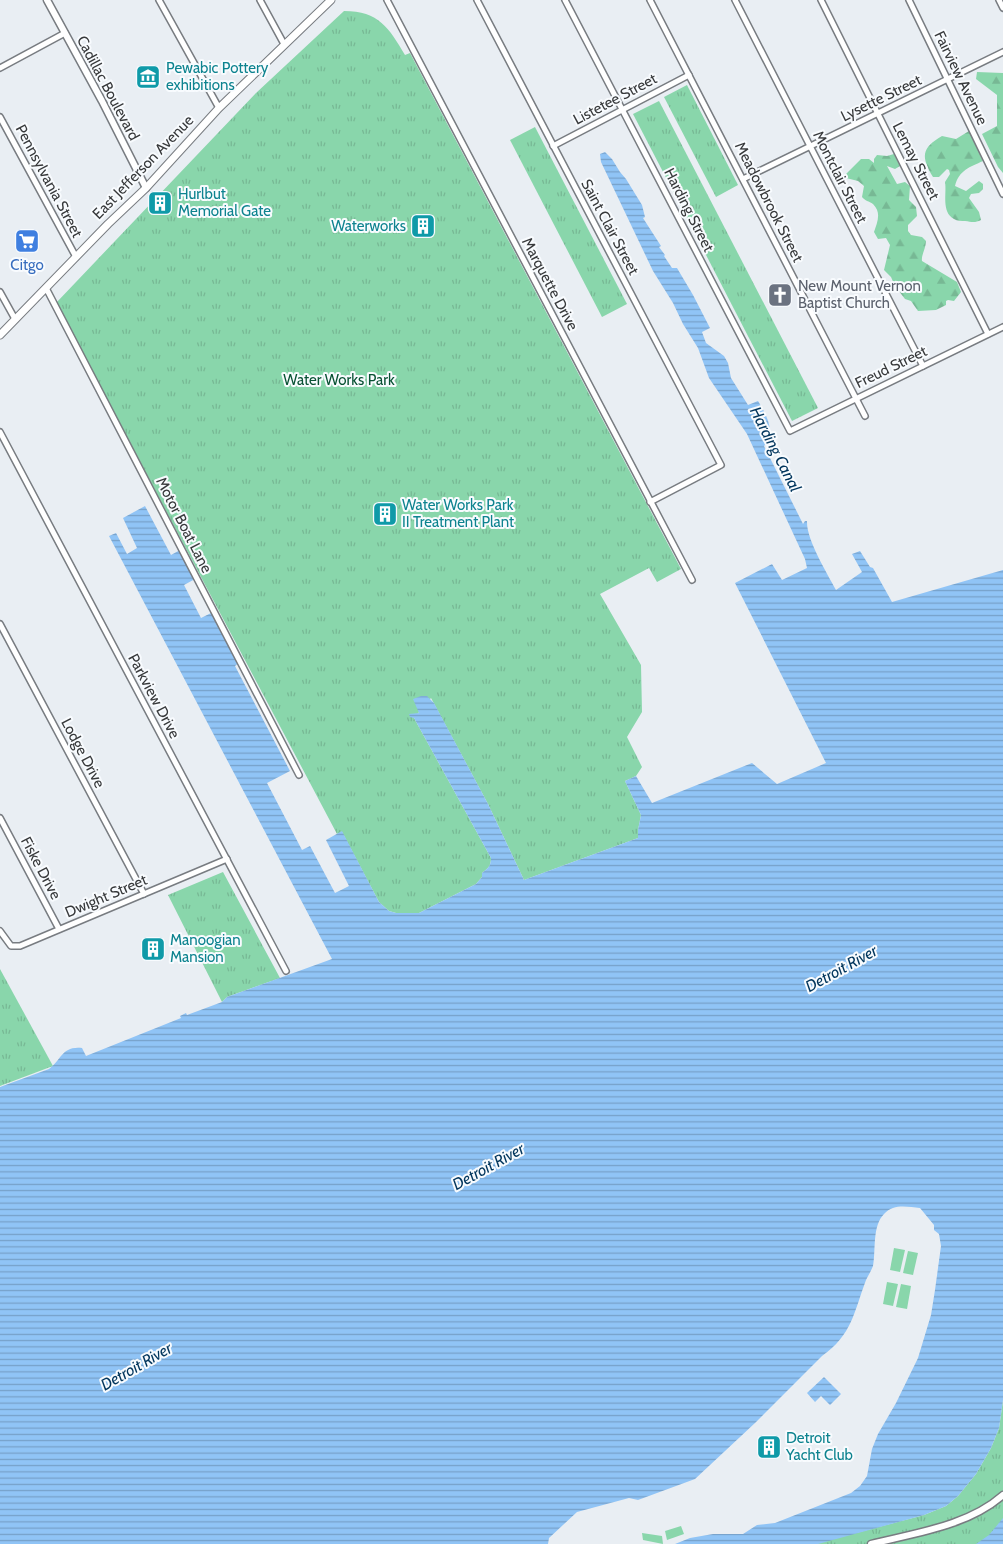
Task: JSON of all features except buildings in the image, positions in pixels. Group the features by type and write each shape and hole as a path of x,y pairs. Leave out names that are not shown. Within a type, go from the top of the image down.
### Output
{"main road":[{"name":"East Jefferson Avenue","path":"0,335 146,188 219,108 331,0"}],"street":[{"name":"Cadillac Boulevard","path":"48,0 146,188"},
{"path":"159,0 219,108"},
{"path":"260,0 284,44"},
{"name":"Marquette Drive","path":"387,0 692,580"},
{"name":"Saint Clair Street","path":"478,0 721,465 650,502"},
{"name":"Harding Street","path":"565,0 790,431"},
{"name":"Meadowbrook Street","path":"650,0 865,416"},
{"name":"Montclair Street","path":"735,0 923,366"},
{"name":"Lemay Street","path":"821,0 988,334"},
{"name":"Fairview Avenue","path":"910,0 1003,194"},
{"path":"999,0 1003,8"},
{"path":"0,68 65,34"},
{"name":"Lysette Street","path":"743,179 1003,52"},
{"name":"Listetee Street","path":"554,146 689,75"},
{"name":"Pennsylvania Street","path":"0,117 76,257"},
{"name":"Motor Boat Lane","path":"46,288 299,775"},
{"path":"0,292 15,319"},
{"name":"Freud Street","path":"790,431 1003,327"},
{"name":"Parkview Drive","path":"0,432 286,971"},
{"name":"Lodge Drive","path":"0,624 144,894"},
{"name":"Fiske Drive","path":"0,818 59,929"},
{"name":"Dwight Street","path":"0,931 8,943 15,947 227,859"},
{"path":"871,1544 956,1521 988,1506 1003,1495"}],"green space":[{"name":"Water Works Park","path":"344,11 366,14 382,23 394,37 405,55 410,53 681,569 657,582 649,568 600,594 641,665 642,712 627,737 642,767 636,776 625,781 641,815 638,838 524,880 488,804 431,698 414,718 491,861 489,867 482,873 482,877 476,884 419,913 396,913 389,911 379,902 342,832 337,834 56,303 256,93"},
{"path":"977,72 1003,73 1003,173 998,167 982,134 997,126 997,95 976,79"},
{"path":"687,85 738,185 716,197 664,97"},
{"path":"659,101 818,408 792,421 633,114"},
{"path":"535,127 627,304 602,317 510,140"},
{"path":"969,131 983,161 969,167 962,173 955,186 966,191 979,181 983,184 983,189 979,193 971,194 969,198 979,212 981,220 975,222 958,221 950,216 945,202 945,182 950,174 949,170 947,169 939,177 933,177 925,158 927,149 935,140 942,136 956,139"},
{"path":"894,154 900,166 895,169 887,166 897,184 905,182 910,186 909,200 916,207 917,216 908,225 908,231 911,235 922,237 926,241 922,261 957,282 961,292 954,301 946,301 946,305 936,310 918,311 911,301 905,299 891,277 884,270 890,245 886,238 878,239 874,232 878,218 876,207 862,197 864,186 858,181 846,178 846,174 861,159 869,159 874,163 877,155 887,156"},
{"path":"223,872 280,978 227,997 222,1002 168,895"},
{"path":"0,969 53,1066 0,1086"},
{"path":"894,1248 905,1250 900,1272 890,1270"},
{"path":"908,1251 918,1253 913,1275 903,1273"},
{"path":"887,1282 898,1284 893,1306 883,1304"},
{"path":"901,1284 911,1286 907,1309 896,1307"},
{"path":"1003,1400 1003,1544 814,1544 924,1515 946,1506 958,1496 976,1474 991,1448 999,1428"},
{"path":"681,1526 684,1534 667,1540 665,1531"},
{"path":"642,1533 662,1536 663,1544 643,1540"}],"water":[{"name":"Detroit River","path":"605,152 626,179 642,205 645,217 643,218 661,246 659,247 664,256 672,268 677,268 693,295 710,328 702,332 706,343 724,356 728,363 731,378 748,405 758,401 764,412 769,423 770,435 764,446 803,524 807,521 813,546 836,590 862,572 852,554 860,551 870,567 873,568 892,602 1003,570 1003,1400 999,1428 991,1448 976,1474 958,1496 946,1506 924,1515 818,1544 675,1544 690,1538 713,1534 743,1534 757,1525 775,1523 851,1493 860,1486 867,1476 872,1449 878,1434 918,1358 931,1315 941,1246 939,1234 934,1230 934,1225 920,1208 901,1206 892,1208 880,1219 876,1232 873,1266 851,1322 840,1340 755,1423 695,1479 638,1500 629,1498 577,1512 549,1538 548,1544 0,1544 0,1087 49,1069 62,1054 70,1049 82,1048 86,1056 181,1018 180,1016 186,1013 187,1015 222,1002 227,997 332,959 109,536 116,533 127,554 137,548 123,518 145,506 171,555 180,550 195,579 184,585 201,618 213,612 240,662 235,666 290,771 267,783 302,850 310,846 335,893 349,886 326,840 342,831 379,902 389,911 396,913 419,913 476,884 482,877 482,873 490,865 491,858 414,718 410,717 409,714 419,713 413,699 421,696 427,696 434,703 488,804 524,880 638,838 641,815 625,781 636,776 652,803 752,763 777,784 826,763 735,583 772,564 782,580 807,568 805,559 747,434 709,378 698,348 653,271 601,162 600,154"},
{"path":"824,1377 841,1394 830,1405 821,1396 815,1402 807,1393"},
{"path":"1003,1518 1003,1544 976,1544 989,1535"}],"place":[{"name":"Pewabic Pottery exhibitions","path":"148,77"},
{"name":"Hurlbut Memorial Gate","path":"160,203"},
{"name":"Waterworks","path":"423,226"},
{"name":"Citgo","path":"27,241"},
{"name":"New Mount Vernon Baptist Church","path":"780,295"},
{"name":"Water Works Park II Treatment Plant","path":"385,514"},
{"name":"Manoogian Mansion","path":"153,949"},
{"name":"Detroit Yacht Club","path":"769,1447"}],"water label":[{"name":"Harding Canal","path":"776,449"}]}
